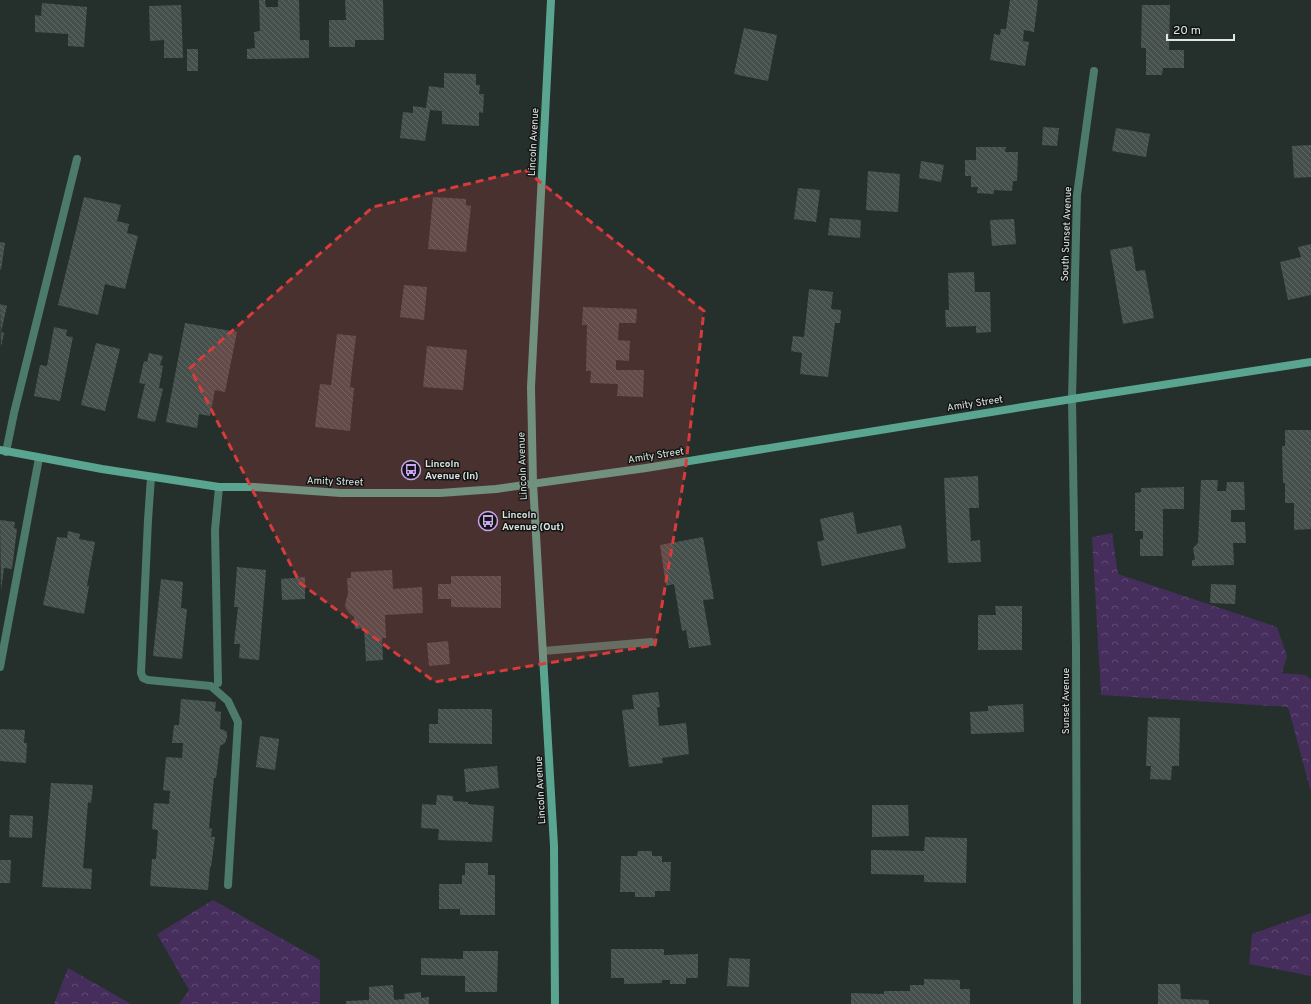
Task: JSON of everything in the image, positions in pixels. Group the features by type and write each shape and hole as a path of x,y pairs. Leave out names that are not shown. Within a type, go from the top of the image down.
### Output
{"main road":[{"name":"Lincoln Avenue","path":"551,0 531,387 533,483 554,846 555,1004"},
{"name":"Amity Street","path":"3,451 151,477 219,487 254,487 341,493 440,493 496,489 646,468 1311,362"}],"street":[{"name":"South Sunset Avenue","path":"1072,399 1077,195 1094,71"},
{"path":"3,451 14,414 77,159"},
{"name":"Sunset Avenue","path":"1072,399 1076,656 1077,1004"},
{"path":"0,667 39,458"},
{"path":"151,477 140,673 143,678 148,680 211,686 228,700 238,722 228,885"},
{"path":"218,683 215,530 219,487"},
{"path":"543,651 651,642"}],"highlighted area":[{"path":"525,170 704,311 685,472 655,645 435,682 300,583 190,368 373,207"}],"green space":[{"path":"1112,533 1118,574 1277,627 1287,656 1282,673 1305,675 1311,679 1311,792 1288,707 1101,695 1092,537"},
{"path":"213,900 320,960 320,1004 179,1004 189,990 157,934"},
{"path":"1311,913 1311,976 1249,964 1252,934"},
{"path":"68,968 131,1004 54,1004"}],"building":[{"path":"259,0 265,0 266,7 278,7 278,0 299,0 300,40 309,40 309,58 247,59 247,49 255,48 254,32 260,31"},
{"path":"345,0 383,0 384,40 355,40 355,47 329,47 329,20 346,20"},
{"path":"1010,0 1038,0 1034,32 1024,30 1023,41 1029,42 1025,66 990,60 994,34 1000,35 1001,29 1006,29"},
{"path":"42,3 87,7 84,47 68,46 68,34 35,32 35,15 41,16"},
{"path":"181,5 183,58 164,58 164,40 150,41 149,6"},
{"path":"1142,5 1170,5 1169,50 1184,50 1184,68 1163,68 1162,75 1146,75 1146,48 1141,48"},
{"path":"744,28 777,35 768,81 734,74"},
{"path":"187,49 198,49 198,71 187,71"},
{"path":"444,73 476,74 476,85 480,85 479,94 484,94 483,113 479,112 479,126 442,124 442,111 430,110 425,141 400,138 403,112 413,113 413,106 426,108 429,86 444,88"},
{"path":"1043,127 1059,128 1057,146 1042,145"},
{"path":"1116,128 1150,134 1146,157 1112,151"},
{"path":"1311,145 1311,177 1294,178 1292,146"},
{"path":"976,147 1006,147 1005,152 1018,152 1017,181 1013,181 1012,191 994,190 994,194 977,193 978,187 971,187 971,176 965,176 965,160 976,160"},
{"path":"921,161 944,165 941,182 919,178"},
{"path":"868,171 900,174 898,212 866,210"},
{"path":"798,188 820,190 816,222 794,219"},
{"path":"84,197 121,205 117,221 129,224 127,233 138,236 125,289 105,284 98,315 58,305"},
{"path":"433,197 466,199 466,205 471,206 466,252 428,249"},
{"path":"830,218 861,220 860,238 828,235"},
{"path":"1014,219 1016,244 992,246 990,220"},
{"path":"0,242 5,243 1,270 0,269"},
{"path":"1311,244 1311,295 1288,300 1280,262 1301,257 1298,247"},
{"path":"1132,246 1136,271 1145,270 1154,318 1123,324 1110,250"},
{"path":"974,272 975,292 990,292 991,332 976,333 976,326 946,327 945,310 949,310 948,273"},
{"path":"404,285 427,287 424,320 400,317"},
{"path":"809,289 833,292 831,309 841,310 840,323 835,323 828,377 800,374 802,353 791,351 793,336 804,337"},
{"path":"0,304 7,306 1,332 4,333 1,347"},
{"path":"583,307 637,309 636,323 619,323 618,340 630,341 629,361 616,360 616,370 644,370 643,397 617,396 618,384 590,383 591,371 586,371 587,325 582,325"},
{"path":"185,323 237,332 225,392 215,390 210,416 199,414 197,428 166,422"},
{"path":"54,327 67,330 66,336 73,337 60,401 34,396 40,365 47,366"},
{"path":"337,334 356,336 350,387 354,388 350,431 315,427 320,384 331,385"},
{"path":"96,343 120,349 105,411 81,405"},
{"path":"427,346 467,350 463,390 423,387"},
{"path":"149,353 163,356 160,365 163,366 159,388 163,389 155,422 137,418 145,384 139,383 144,361 147,362"},
{"path":"1285,430 1311,430 1311,529 1294,530 1294,503 1285,503 1282,446 1285,446"},
{"path":"978,476 979,508 969,508 971,541 980,540 981,562 948,563 944,478"},
{"path":"1201,480 1218,480 1217,491 1226,491 1227,482 1244,482 1245,510 1231,510 1231,522 1245,522 1246,543 1233,543 1234,565 1192,566 1192,560 1195,560 1193,548 1198,543"},
{"path":"1184,487 1184,509 1163,509 1163,556 1140,556 1140,539 1143,539 1143,531 1135,531 1135,493 1141,492 1141,488"},
{"path":"853,512 857,534 901,525 906,548 822,566 817,542 824,540 820,519"},
{"path":"0,520 15,522 14,528 17,529 12,569 4,568 1,590"},
{"path":"68,531 80,534 79,539 95,542 87,586 89,586 84,614 43,605 57,537 67,538"},
{"path":"703,537 714,599 703,600 711,645 689,648 686,630 682,631 674,584 666,586 660,545"},
{"path":"237,567 266,570 259,660 239,658 240,644 234,644 238,607 234,607"},
{"path":"392,570 393,589 422,587 423,613 385,615 386,638 382,638 383,660 366,661 364,628 355,629 354,617 345,607 348,594 347,578 351,578 351,572"},
{"path":"451,576 501,576 501,608 451,607 451,599 438,599 438,584 451,584"},
{"path":"305,577 305,599 282,600 281,579"},
{"path":"161,579 183,582 181,608 187,609 182,659 153,656"},
{"path":"1211,584 1236,585 1235,604 1210,603"},
{"path":"995,606 1022,606 1022,650 978,650 978,615 996,615"},
{"path":"448,641 450,664 429,666 427,643"},
{"path":"658,692 660,707 657,707 659,726 686,723 689,754 662,758 663,763 629,767 622,710 634,709 632,695"},
{"path":"181,699 216,702 215,711 221,712 220,729 227,732 225,743 220,746 216,778 214,778 209,828 212,829 211,837 215,837 208,890 150,886 152,859 156,859 158,830 152,829 154,803 169,804 170,791 163,790 166,757 182,758 183,743 172,743 174,725 179,725"},
{"path":"1023,704 1024,732 971,734 970,712 988,711 988,706"},
{"path":"438,709 492,709 492,744 429,743 429,724 438,724"},
{"path":"1148,717 1180,718 1179,766 1172,766 1171,780 1150,779 1151,766 1146,766"},
{"path":"0,729 25,730 24,743 27,743 26,763 0,761"},
{"path":"260,736 279,739 275,770 256,767"},
{"path":"497,766 499,788 466,792 464,769"},
{"path":"51,783 93,785 91,803 88,802 83,868 92,869 91,889 42,887"},
{"path":"437,795 453,796 453,801 468,802 468,804 494,806 492,842 438,840 439,829 421,828 422,804 436,805"},
{"path":"872,805 908,805 909,836 872,837"},
{"path":"10,815 33,816 32,838 9,837"},
{"path":"925,837 967,838 966,883 924,882 924,875 871,874 871,850 924,851"},
{"path":"638,851 652,851 652,856 662,856 662,862 671,862 670,891 655,891 655,897 635,897 635,892 620,892 621,856 637,856"},
{"path":"0,860 11,860 10,883 0,883"},
{"path":"465,863 488,863 488,875 495,875 495,915 460,915 460,909 439,909 439,884 462,884 462,875 465,875"},
{"path":"611,949 664,949 664,955 698,954 698,978 686,978 686,984 670,984 670,980 662,980 662,983 624,984 624,978 611,978"},
{"path":"463,951 498,951 497,992 465,992 465,976 421,975 421,958 463,959"},
{"path":"729,958 750,959 749,987 727,986"},
{"path":"924,979 960,980 960,989 970,989 970,1004 851,1004 851,993 884,994 884,991 910,991 910,985 924,985"},
{"path":"1158,984 1180,984 1181,999 1209,1000 1209,1004 1158,1004"},
{"path":"393,985 394,1000 405,999 404,994 421,992 421,998 429,997 429,1004 346,1004 346,1001 369,1000 369,987"}],"place":[{"name":"Lincoln Avenue (In)","path":"411,470"},
{"name":"Lincoln Avenue (Out)","path":"488,521"}]}
